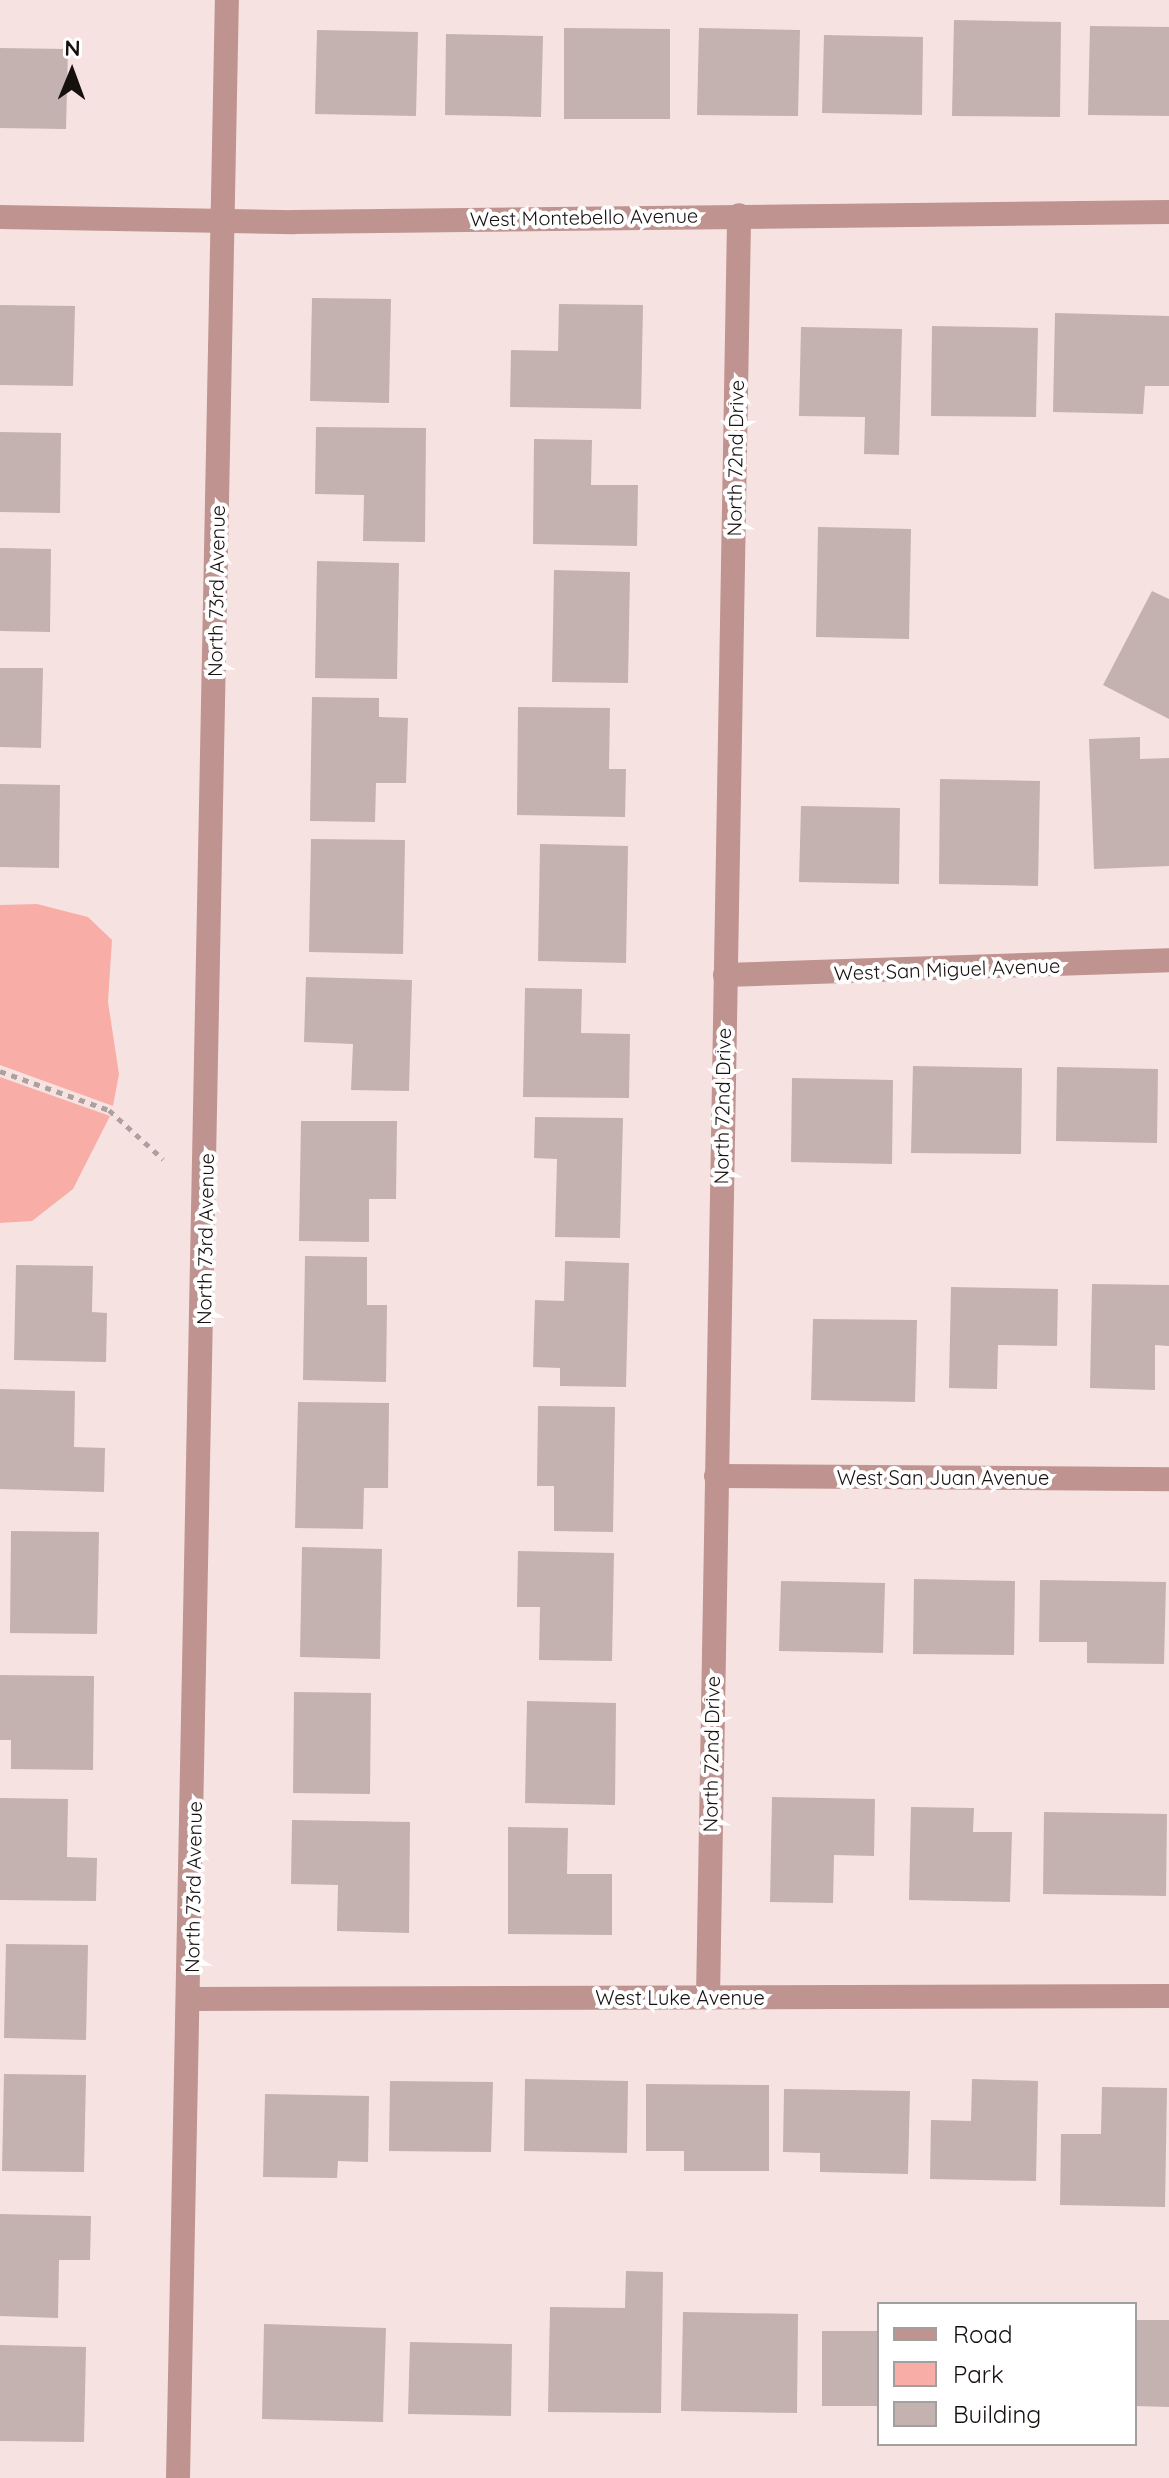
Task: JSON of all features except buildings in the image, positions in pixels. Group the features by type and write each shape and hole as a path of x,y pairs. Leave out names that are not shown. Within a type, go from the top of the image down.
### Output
{"street":[{"name":"North 73rd Avenue","path":"178,2478 190,1999 227,0"},
{"name":"West Montebello Avenue","path":"0,217 224,220 1169,212"},
{"name":"North 72nd Drive","path":"708,1997 739,215"},
{"name":"West San Miguel Avenue","path":"725,975 1169,960"},
{"name":"West San Juan Avenue","path":"716,1476 1169,1479"},
{"name":"West Luke Avenue","path":"190,1999 1169,1996"}],"path":[{"path":"0,1071 109,1110 163,1159"}],"green space":[{"path":"37,904 88,917 112,940 108,1002 119,1074 113,1106 0,1065 0,905"},
{"path":"0,1077 110,1116 73,1189 32,1221 0,1223"}]}
